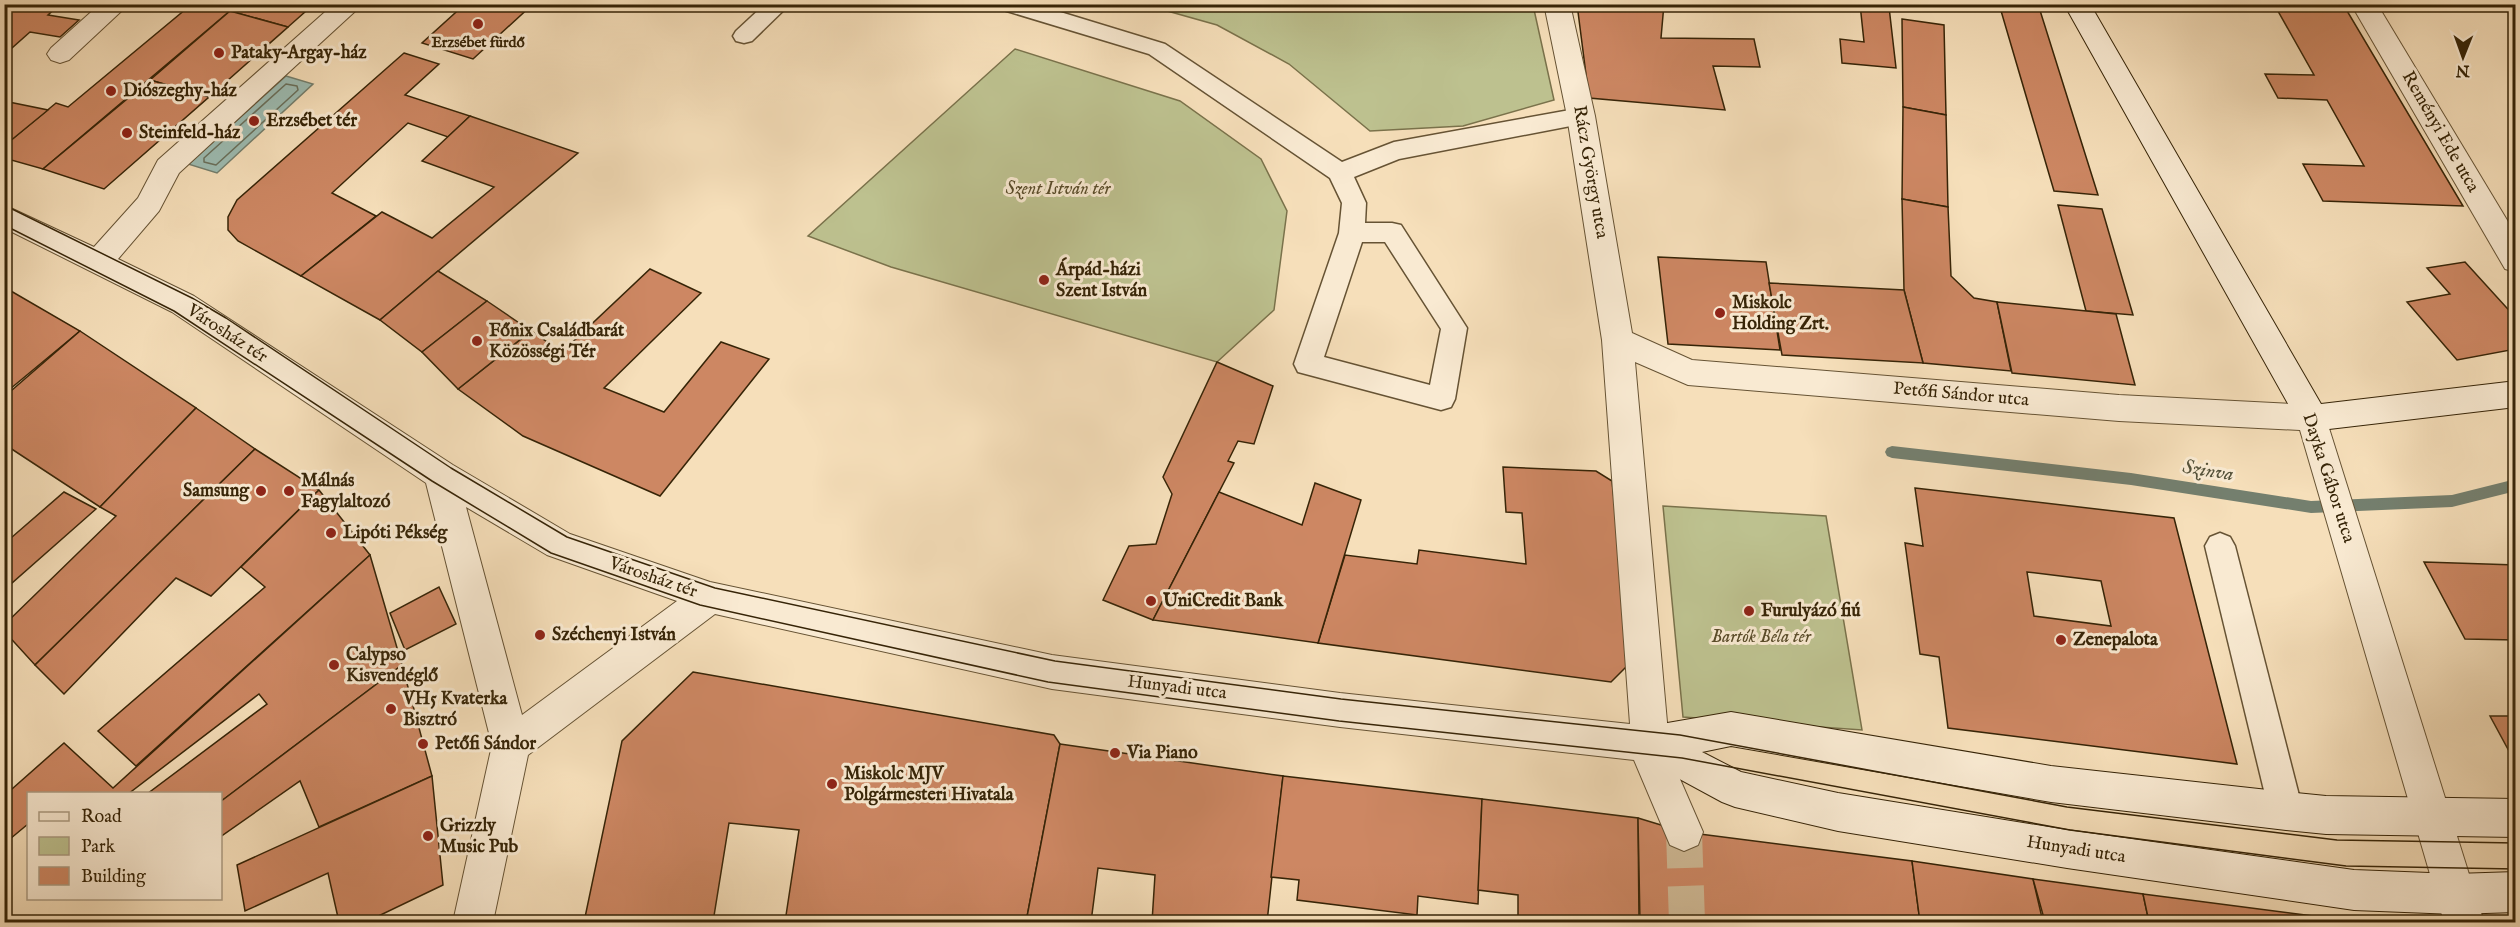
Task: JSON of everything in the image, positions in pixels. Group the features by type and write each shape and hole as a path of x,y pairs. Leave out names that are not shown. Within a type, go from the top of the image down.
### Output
{"street":[{"path":"60,54 116,4"},
{"path":"98,262 149,204 168,167 350,4"},
{"name":"Rácz György utca","path":"1557,4 1581,116 1617,340 1651,756 1684,832"},
{"name":"Dayka Gábor utca","path":"2077,4 2312,418 2459,908"},
{"name":"Reményi Ede utca","path":"2364,4 2516,261"},
{"name":"Városház tér","path":"4,215 183,304 441,475 559,545 710,597"},
{"name":"Petőfi Sándor utca","path":"1617,340 1688,372 2119,408 2312,418 2516,417"},
{"name":"Petőfi Sándor utca","path":"2312,418 2516,394"},
{"path":"441,475 511,745 472,922"},
{"name":"Városház tér","path":"511,745 710,597"},
{"name":"Hunyadi utca","path":"710,597 1052,672 1340,710 1650,744 1731,729 2051,784 2286,811 2326,815 2516,818"},
{"name":"Hunyadi utca","path":"1650,744 1735,789 1838,812 2459,908 2516,892"}],"lane":[{"path":"744,36 779,4"},
{"path":"1008,4 1157,49 1340,173 1354,203 1352,233 1308,364 1442,399 1454,328 1392,232 1352,233"},
{"path":"1340,173 1394,151 1581,116"},
{"path":"2220,546 2286,811"}],"green space":[{"path":"1146,5 1533,5 1554,100 1463,126 1370,131 1289,64 1217,25"},
{"name":"Szent István tér","path":"1015,49 1180,101 1261,159 1287,211 1274,310 1217,362 891,267 808,236"},
{"name":"Bartók Béla tér","path":"1663,506 1826,516 1862,730 1683,717"}],"water":[{"path":"286,76 313,84 217,173 188,164"}],"building":[{"path":"4,4 19,4 4,17"},
{"path":"19,4 60,4 48,15 79,20 60,37 30,32 4,55 4,17"},
{"name":"Diószeghy-ház","path":"192,4 238,4 43,169 4,158 4,146 56,103 68,107"},
{"path":"238,4 314,4 288,27 230,11"},
{"name":"Erzsébet fürdő","path":"465,4 533,4 473,59 422,43"},
{"path":"1577,4 1664,4 1661,38 1754,39 1760,67 1713,66 1725,110 1589,98"},
{"path":"1860,4 1889,7 1896,68 1842,63 1840,39 1864,42"},
{"path":"1999,4 2038,4 2098,195 2054,191"},
{"path":"2274,4 2343,4 2463,206 2323,201 2303,164 2364,166 2327,100 2278,98 2265,74 2314,75"},
{"name":"Pataky–Argay-ház","path":"230,11 288,27 209,97 150,80"},
{"path":"1902,19 1944,25 1946,115 1903,107"},
{"path":"404,53 439,64 405,95 470,116 448,137 408,123 332,193 376,216 301,276 238,241 228,230 228,217 237,200"},
{"name":"Steinfeld-ház","path":"150,80 209,97 104,189 43,169"},
{"path":"4,101 48,110 4,146"},
{"path":"1903,107 1946,115 1948,207 1902,199"},
{"path":"470,116 578,153 380,320 301,276 382,212 432,238 494,187 422,161"},
{"path":"1902,199 1948,207 1951,276 1974,298 1997,302 2011,371 1923,363 1904,290"},
{"path":"2058,205 2102,209 2133,315 2086,311"},
{"name":"Miskolc Holding Zrt.","path":"1658,257 1766,262 1780,350 1668,344"},
{"path":"2465,262 2516,318 2516,349 2457,360 2407,302 2450,294 2427,268"},
{"path":"650,269 701,293 604,388 664,412 721,342 769,359 660,496 523,436 458,389 531,331 562,352"},
{"path":"438,271 487,301 422,352 380,320"},
{"path":"1769,283 1904,290 1923,363 1782,355"},
{"path":"4,287 80,331 4,394"},
{"name":"Főnix Családbarát Közösségi Tér","path":"487,301 531,331 458,389 422,352"},
{"path":"1997,302 2116,314 2135,385 2012,373"},
{"path":"80,331 196,408 100,507 4,444 4,397"},
{"path":"1217,362 1273,386 1254,444 1238,441 1228,461 1234,463 1153,620 1103,600 1129,546 1156,544 1172,494 1163,477"},
{"path":"196,408 255,449 35,665 4,631 4,625 116,516 100,507"},
{"path":"255,449 319,490 211,596 176,578 64,694 35,665"},
{"path":"1503,467 1596,471 1612,481 1632,661 1611,682 1318,643 1345,555 1417,564 1419,550 1526,564 1522,513 1506,512"},
{"path":"1315,483 1361,500 1318,643 1153,620 1219,492 1302,525"},
{"name":"Zenepalota","path":"1915,488 2174,518 2237,764 1948,728 1939,657 1920,654 1905,543 1923,546","holes":["2027,572 2101,581 2111,626 2034,616"]},
{"path":"319,490 370,555 136,766 98,731 265,587 241,567"},
{"path":"64,492 96,509 4,590 4,544"},
{"path":"370,555 402,665 222,800 222,792 150,792 267,704 259,694 131,792 27,792 27,825 4,844 4,796 64,743 113,788"},
{"path":"2424,562 2516,565 2516,640 2465,639"},
{"path":"439,587 456,624 405,650 390,613"},
{"path":"402,665 432,776 319,827 300,781 222,836 222,800"},
{"name":"Miskolc MJV Polgármesteri Hivatala","path":"693,672 1054,735 1060,744 1026,922 785,922 799,830 729,823 713,922 584,922 622,741"},
{"path":"2490,716 2516,716 2516,764"},
{"path":"1060,744 1283,776 1267,922 1152,922 1155,875 1098,868 1091,922 1026,922"},
{"path":"432,776 443,885 366,922 339,922 328,873 245,911 237,865"},
{"path":"1283,776 1482,799 1478,904 1418,896 1417,915 1297,900 1299,880 1271,877"},
{"path":"1482,799 1638,818 1639,922 1518,922 1518,895 1478,890"},
{"path":"1638,818 1684,832 1912,861 1920,922 1640,922"},
{"path":"1912,861 2033,879 2043,922 1920,922"},
{"path":"2033,879 2143,894 2149,922 2045,922"},
{"path":"2143,894 2360,922 2149,922"}],"waterway":[{"name":"Szinva","path":"1892,452 2131,479 2311,507 2452,501 2516,485"}],"tunnel":[{"path":"1684,832 1687,922"}],"tram line":[{"path":"4,205 192,298 226,318 451,468 567,537 715,588 1055,661 1341,699 1680,735 2067,807 2337,840 2516,843"},
{"path":"4,225 174,311 432,481 551,553 700,605 1048,682 1339,721 1682,758 2070,830 2346,866 2516,869"}],"place":[{"name":"Erzsébet fürdő","path":"478,24"},
{"name":"Pataky–Argay-ház","path":"219,53"},
{"name":"Diószeghy-ház","path":"111,91"},
{"name":"Erzsébet tér","path":"254,121"},
{"name":"Steinfeld-ház","path":"127,133"},
{"name":"Árpád-házi Szent István","path":"1044,280"},
{"name":"Miskolc Holding Zrt.","path":"1720,313"},
{"name":"Főnix Családbarát Közösségi Tér","path":"477,341"},
{"name":"Samsung","path":"261,491"},
{"name":"Málnás Fagylaltozó","path":"289,491"},
{"name":"Lipóti Pékség","path":"331,533"},
{"name":"UniCredit Bank","path":"1151,601"},
{"name":"Furulyázó fiú","path":"1749,611"},
{"name":"Széchenyi István","path":"540,635"},
{"name":"Zenepalota","path":"2061,640"},
{"name":"Calypso Kisvendéglő","path":"334,665"},
{"name":"VH5 Kvaterka Bisztró","path":"391,709"},
{"name":"Petőfi Sándor","path":"423,744"},
{"name":"Via Piano","path":"1115,753"},
{"name":"Miskolc MJV Polgármesteri Hivatala","path":"832,784"},
{"name":"Grizzly Music Pub","path":"428,836"}]}
